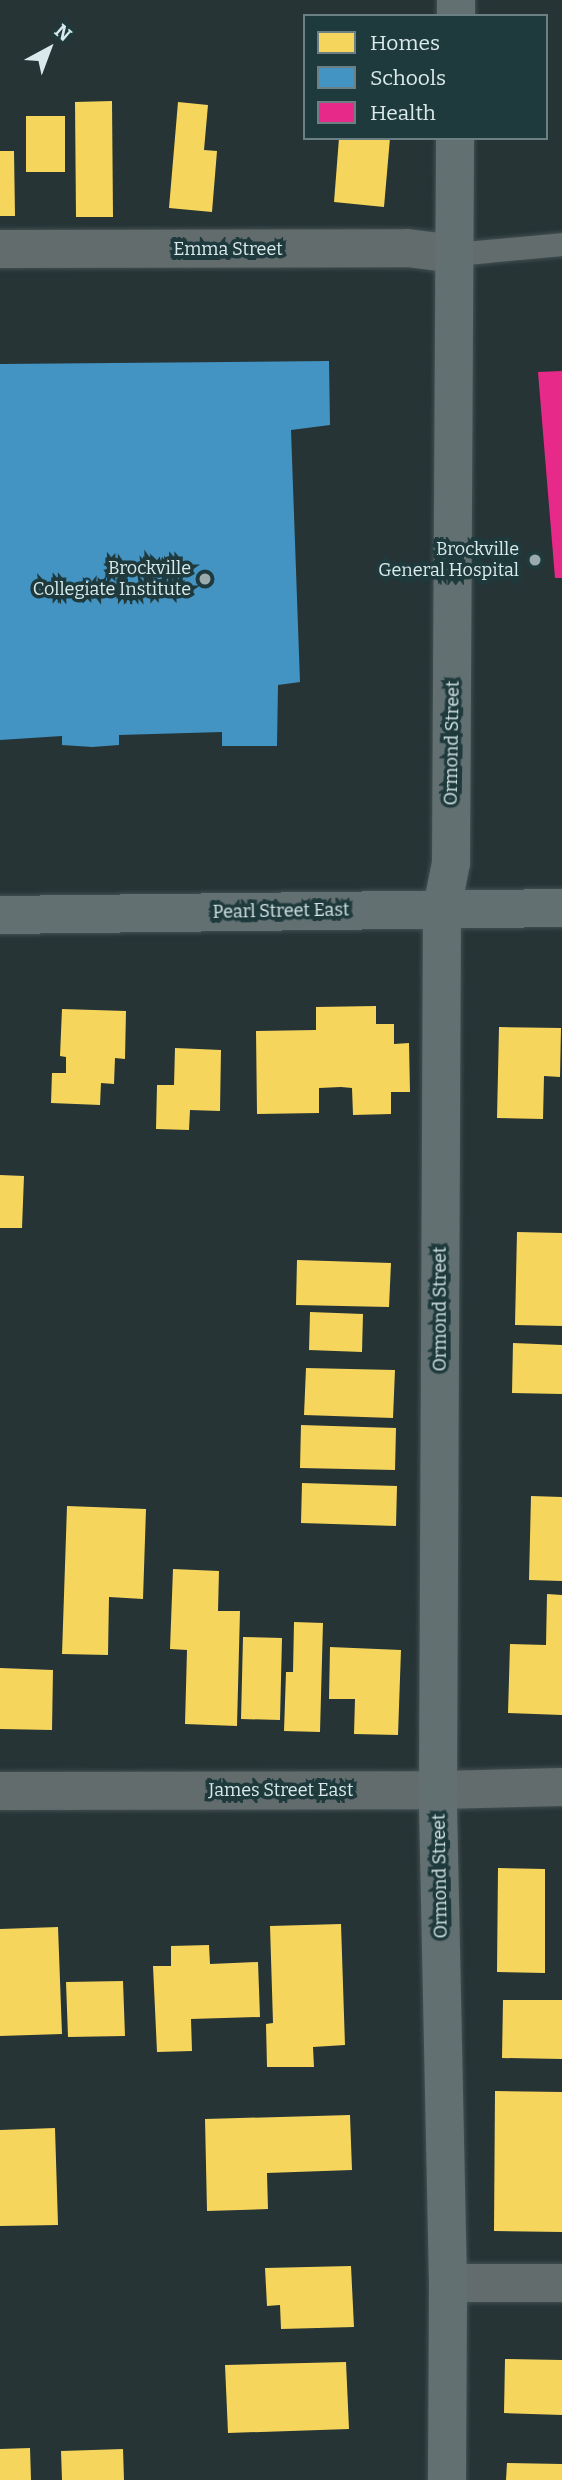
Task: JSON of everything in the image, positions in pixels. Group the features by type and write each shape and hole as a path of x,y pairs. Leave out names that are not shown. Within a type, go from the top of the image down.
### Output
{"street":[{"name":"Ormond Street","path":"447,2480 448,2283 438,1790 442,908 451,863 456,140"},
{"name":"Emma Street","path":"0,249 397,248 455,254"},
{"name":"Pearl Street East","path":"0,915 562,908"},
{"name":"James Street East","path":"0,1791 438,1790 562,1787"},
{"path":"448,2283 562,2283"}],"lane":[{"path":"455,254 562,244"}],"building: Homes":[{"path":"112,101 113,217 76,217 75,102"},
{"path":"178,102 208,105 204,150 217,151 212,212 169,208"},
{"path":"26,116 65,116 65,172 26,172"},
{"path":"339,140 390,140 384,207 334,202"},
{"path":"0,151 14,151 15,216 0,216"},
{"path":"376,1006 376,1024 394,1024 394,1044 409,1043 410,1092 391,1092 391,1114 353,1115 352,1088 341,1087 319,1088 319,1113 257,1114 256,1031 316,1030 316,1007"},
{"path":"62,1009 126,1011 125,1059 115,1058 114,1084 101,1083 100,1105 51,1103 52,1073 66,1073 66,1057 60,1056"},
{"path":"499,1027 561,1028 560,1077 544,1076 543,1119 497,1118"},
{"path":"175,1048 221,1050 220,1111 190,1110 189,1130 156,1129 157,1085 174,1085"},
{"path":"0,1175 24,1176 22,1228 0,1228"},
{"path":"517,1232 562,1233 562,1326 515,1325"},
{"path":"297,1260 391,1263 389,1307 296,1305"},
{"path":"310,1312 363,1314 362,1352 309,1350"},
{"path":"513,1343 562,1345 562,1394 512,1393"},
{"path":"306,1368 395,1370 393,1418 304,1415"},
{"path":"301,1425 396,1428 395,1470 300,1468"},
{"path":"302,1483 397,1486 396,1526 301,1523"},
{"path":"531,1496 562,1497 562,1581 529,1580"},
{"path":"67,1506 146,1509 143,1599 109,1597 108,1655 62,1654"},
{"path":"173,1569 219,1571 218,1611 240,1611 237,1726 185,1724 187,1650 170,1649"},
{"path":"547,1594 562,1595 562,1715 508,1713 510,1644 546,1645"},
{"path":"294,1622 323,1623 320,1732 284,1731 286,1672 293,1672"},
{"path":"243,1637 282,1638 280,1720 241,1719"},
{"path":"330,1647 401,1650 398,1735 354,1734 355,1699 329,1699"},
{"path":"0,1668 53,1670 52,1730 0,1729"},
{"path":"498,1868 545,1869 545,1973 497,1972"},
{"path":"341,1924 345,2045 313,2047 314,2067 267,2067 266,2024 273,2023 270,1926"},
{"path":"58,1927 62,2034 0,2036 0,1929"},
{"path":"209,1945 210,1964 258,1962 260,2017 191,2019 192,2051 157,2052 153,1966 171,1966 171,1946"},
{"path":"123,1981 125,2036 68,2037 66,1982"},
{"path":"503,2000 562,2000 562,2059 502,2058"},
{"path":"495,2091 562,2092 562,2232 494,2231"},
{"path":"350,2115 352,2170 267,2173 268,2209 207,2211 205,2119"},
{"path":"55,2128 58,2225 0,2226 0,2130"},
{"path":"351,2266 354,2327 281,2329 280,2305 267,2306 265,2268"},
{"path":"505,2359 562,2360 562,2415 504,2413"},
{"path":"346,2362 349,2429 228,2433 225,2365"},
{"path":"30,2448 31,2480 0,2480 0,2449"},
{"path":"123,2449 124,2480 62,2480 61,2451"},
{"path":"507,2463 562,2464 562,2480 506,2480"}],"building: Schools":[{"path":"329,361 330,425 291,430 300,682 278,685 277,746 222,746 222,732 119,735 119,745 92,747 62,745 62,736 0,740 0,364"}],"building: Health":[{"path":"562,371 562,578 555,578 538,372"}],"place":[{"name":"Brockville General Hospital","path":"535,560"},
{"name":"Brockville Collegiate Institute","path":"205,579"}]}
